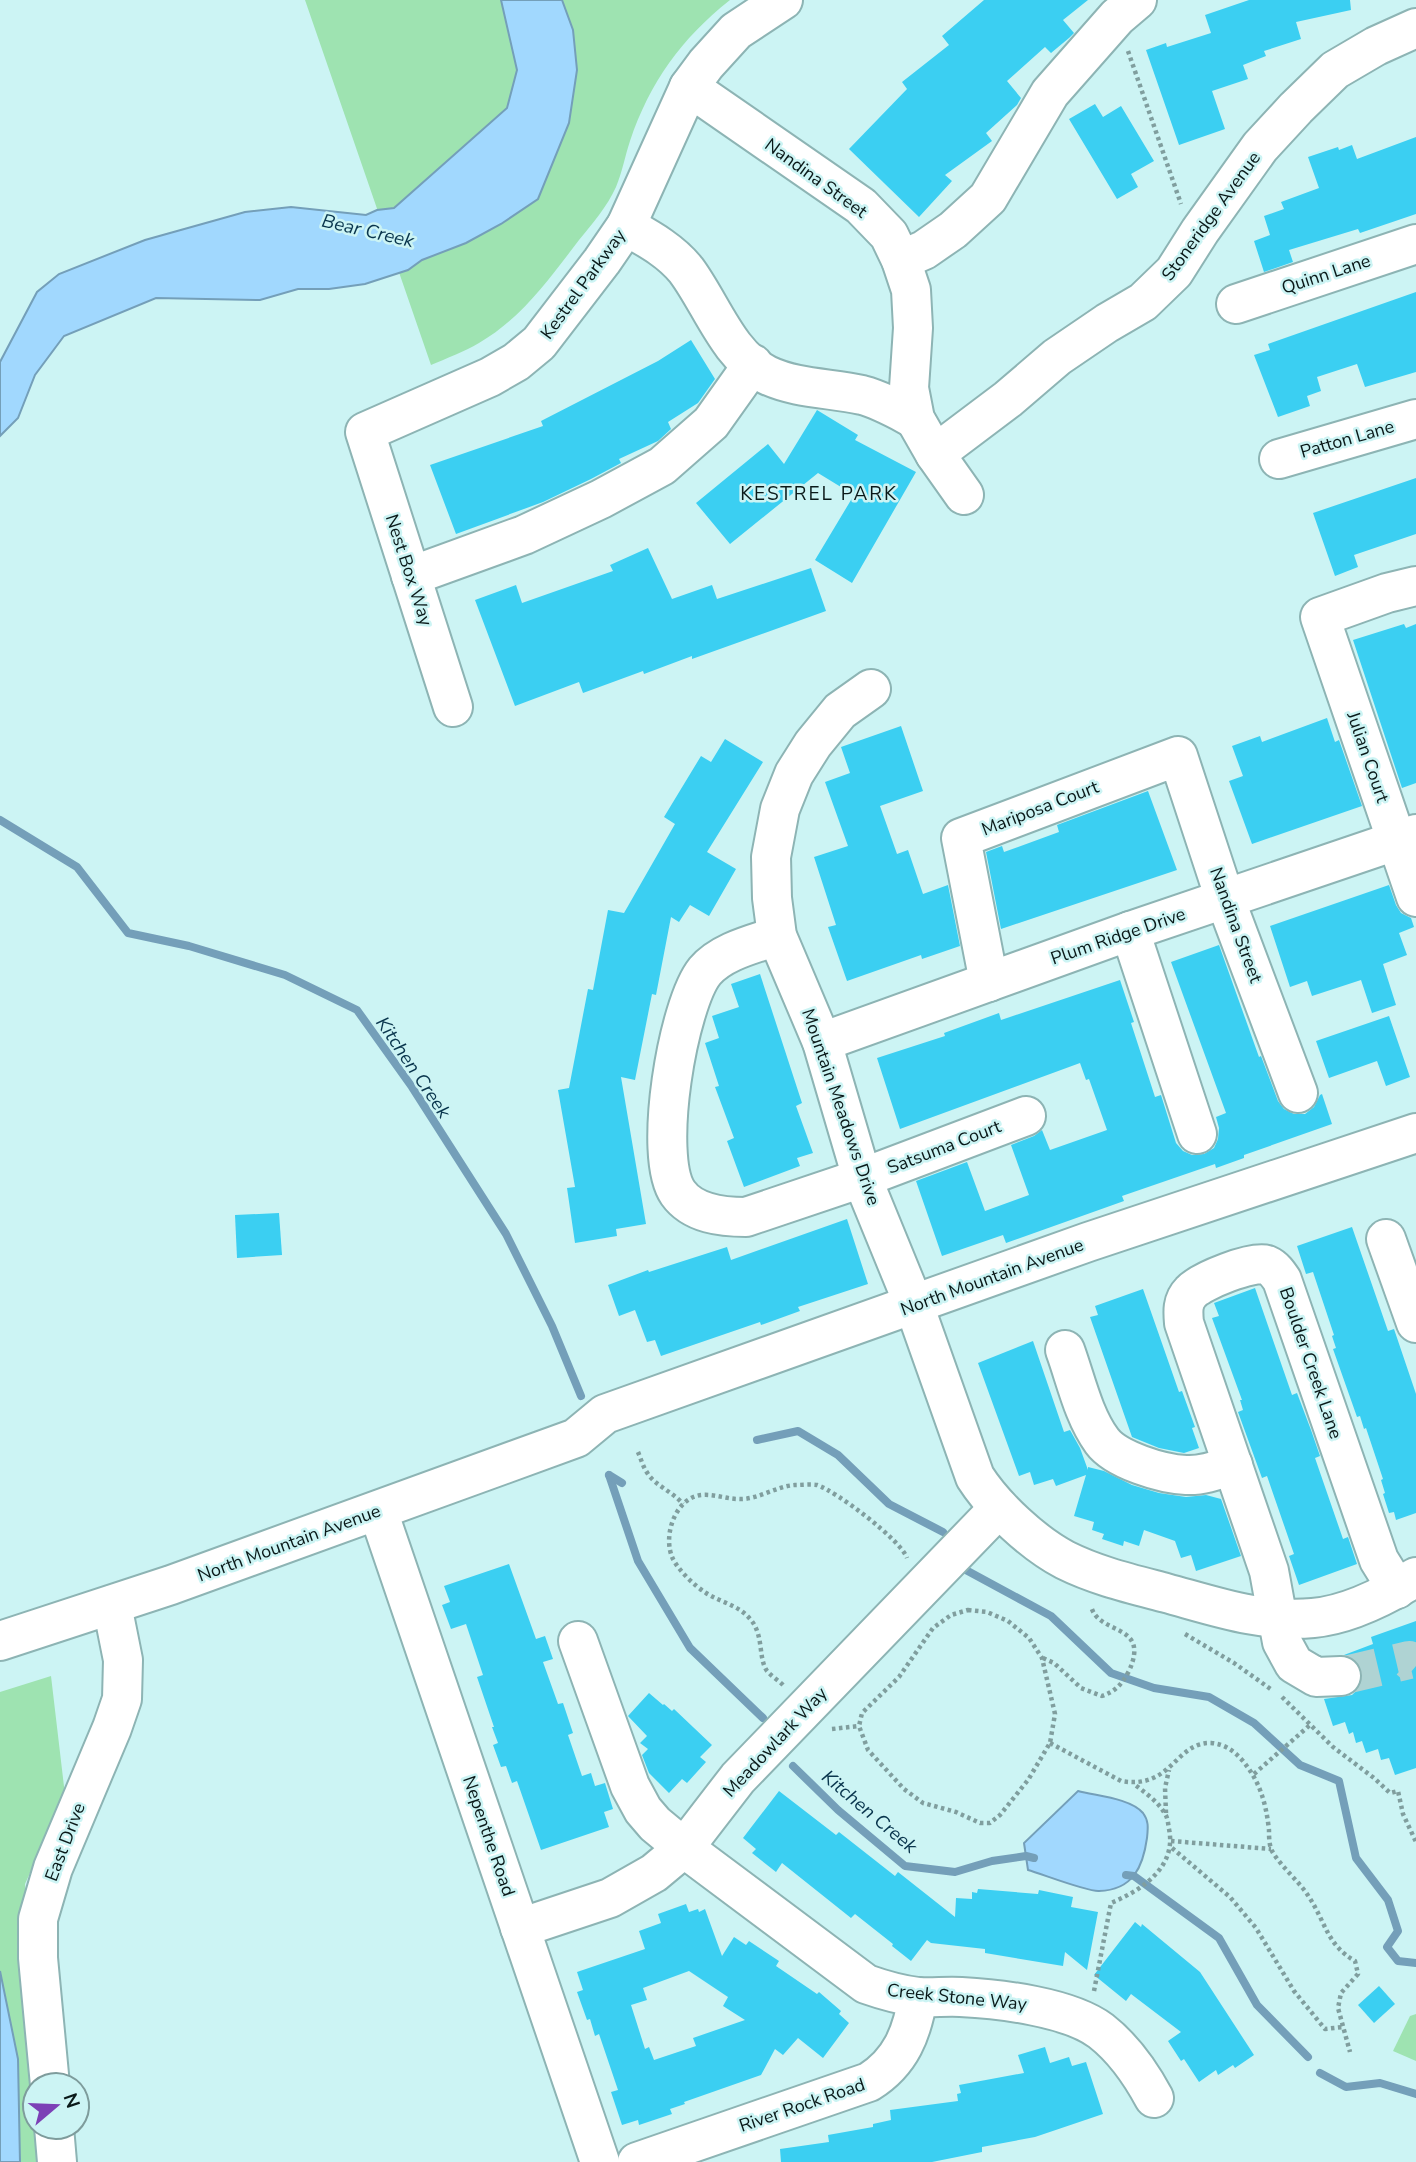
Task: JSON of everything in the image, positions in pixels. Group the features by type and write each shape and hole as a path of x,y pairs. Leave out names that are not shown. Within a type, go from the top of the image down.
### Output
{"street":[{"name":"Kestrel Parkway","path":"365,432 433,403 516,362 539,343 626,226 689,87 736,31 783,0"},
{"path":"901,260 924,250 953,230 988,198 1051,93 1127,8"},
{"name":"Stoneridge Avenue","path":"935,454 1008,399 1057,357 1143,302 1174,272 1260,147 1335,70 1376,46 1416,29"},
{"name":"Nandina Street","path":"689,87 861,206 889,235 911,290 913,328 909,388 915,419 935,454 964,495"},
{"path":"626,226 660,246 685,269 720,328 753,365 767,375 863,396 892,406 915,419"},
{"name":"Quinn Lane","path":"1236,304 1416,244"},
{"path":"411,576 524,535 601,499 662,466 710,423 753,365"},
{"name":"Patton Lane","path":"1279,459 1416,419"},
{"name":"Nest Box Way","path":"365,432 453,707"},
{"name":"Julian Court","path":"1414,887 1406,837 1320,617 1387,593 1416,586"},
{"name":"Mountain Meadows Drive","path":"871,689 840,711 813,744 794,774 785,798 771,857 772,898 777,936 822,1042 862,1178 918,1316 975,1477 999,1508 1063,1558 1097,1574 1233,1612 1276,1619 1315,1618 1363,1605 1407,1583"},
{"name":"Nandina Street","path":"1178,756 1225,899 1298,1093"},
{"name":"Mariposa Court","path":"989,982 961,838 1178,756"},
{"name":"Plum Ridge Drive","path":"822,1042 1130,931 1406,837"},
{"path":"1130,931 1197,1134"},
{"name":"Satsuma Court","path":"777,936 725,955 707,969 687,1005 669,1107 667,1142 669,1166 676,1190 686,1202 699,1210 726,1217 746,1217 862,1178 1026,1116"},
{"name":"North Mountain Avenue","path":"918,1316 1088,1242 1416,1133"},
{"name":"North Mountain Avenue","path":"0,1641 112,1605 576,1438 605,1414 918,1316 1127,1256 1416,1159"},
{"path":"1386,1239 1416,1323"},
{"name":"Boulder Creek Lane","path":"1341,1676 1316,1676 1294,1664 1282,1642 1269,1571 1184,1324 1183,1307 1189,1294 1203,1283 1252,1265 1264,1264 1273,1269 1282,1280 1379,1560 1407,1583"},
{"path":"1065,1350 1090,1421 1103,1443 1123,1457 1145,1466 1186,1475 1203,1474 1233,1465"},
{"name":"Meadowlark Way","path":"520,1928 610,1898 654,1874 684,1848 738,1778 999,1508"},
{"name":"Nepenthe Road","path":"378,1511 600,2162"},
{"name":"East Drive","path":"49,2071 38,1958 38,1919 52,1868 122,1699 123,1661 112,1605"},
{"name":"Creek Stone Way","path":"578,1641 630,1786 643,1810 655,1824 684,1848 866,1984 885,1991 918,1997 986,1998 1036,2006 1073,2017 1099,2029 1124,2052 1154,2098"},
{"name":"River Rock Road","path":"637,2162 869,2082 883,2073 906,2043 914,2024 918,1997"},
{"path":"55,2141 57,2162"}],"path":[{"path":"1127,8 1194,241"},
{"path":"638,1452 646,1472 683,1503"},
{"path":"783,1685 766,1669 759,1633 752,1621 739,1608 705,1593 673,1559 668,1539 673,1521 683,1503 699,1495 740,1500 793,1485 817,1485 847,1503 881,1529 905,1553 909,1562"},
{"path":"1042,1658 1054,1663 1081,1688 1102,1696 1114,1692 1124,1681 1133,1661 1134,1646 1125,1633 1096,1616 1090,1608 1093,1595"},
{"path":"968,1610 987,1612 1008,1621 1029,1638 1042,1658 1055,1714 1049,1743 1028,1780 1000,1815 990,1823 980,1823 956,1812 923,1803 904,1789 868,1750 859,1726 862,1713 899,1677 923,1639 951,1615 968,1610"},
{"path":"1182,1633 1234,1663 1263,1684 1390,1793 1398,1791 1416,1842"},
{"path":"1254,1774 1310,1725"},
{"path":"825,1726 834,1729 859,1726"},
{"path":"1049,1743 1121,1781 1133,1783 1150,1780 1169,1769 1190,1748 1211,1743 1232,1749 1254,1774 1264,1797 1270,1849 1309,1896 1339,1952 1355,1961 1358,1974 1353,1983 1341,1993 1338,2008 1350,2052"},
{"path":"1092,1999 1111,1903 1135,1894 1166,1863 1172,1848 1166,1815 1165,1788 1169,1769"},
{"path":"1133,1783 1155,1801 1166,1815"},
{"path":"1171,1841 1270,1849"},
{"path":"1172,1848 1230,1897 1256,1928 1294,1991 1325,2029 1343,2027"}],"green space":[{"path":"305,0 730,0 697,30 669,63 638,120 612,194 546,283 509,322 494,333 479,343 431,365"},
{"path":"51,1676 65,1795 25,1884 37,2071 21,2071 21,2141 42,2141 43,2162 0,2162 0,1692"},
{"path":"1416,2014 1416,2061 1393,2051 1410,2016"}],"water":[{"name":"Bear Creek","path":"501,0 562,0 573,30 577,70 569,123 538,199 466,243 422,260 408,270 365,284 329,289 298,289 260,300 156,298 64,336 35,375 18,418 0,436 0,362 37,292 59,274 145,240 245,212 291,207 366,215 377,210 394,208 507,108 517,70"},
{"path":"1078,1791 1130,1804 1143,1813 1148,1825 1139,1867 1128,1881 1111,1890 1093,1891 1028,1870 1024,1843"},
{"path":"0,1971 18,2059 20,2162 0,2162"}],"building":[{"path":"984,0 1088,0 1063,20 1074,33 1069,38 1051,53 1045,47 1007,81 1021,98 1017,105 986,133 992,141 945,175 952,181 919,217 849,149 907,89 902,82 949,45 942,36"},
{"path":"1249,0 1350,0 1351,10 1296,22 1301,39 1264,51 1266,56 1243,65 1248,79 1212,91 1225,129 1179,145 1146,50 1166,43 1167,47 1211,33 1205,15"},
{"path":"1095,104 1103,117 1121,106 1154,161 1131,174 1138,187 1117,199 1069,119"},
{"path":"1416,137 1416,214 1360,233 1358,229 1289,250 1293,262 1264,272 1254,241 1270,235 1264,216 1284,209 1281,202 1319,188 1308,157 1352,145 1357,159"},
{"path":"1416,292 1416,372 1365,387 1357,364 1317,377 1321,391 1307,396 1310,406 1278,417 1254,355 1270,350 1268,344"},
{"path":"691,340 715,379 698,403 668,422 671,429 658,441 619,459 621,463 543,502 456,534 430,465 543,426 541,421 658,361"},
{"path":"817,410 858,435 855,440 916,472 852,583 815,560 854,495 818,473 730,544 696,503 768,444 784,464"},
{"path":"1416,478 1416,534 1354,555 1358,567 1335,576 1313,513"},
{"path":"648,548 672,599 712,585 717,599 811,568 826,611 692,659 692,656 644,674 643,671 583,693 579,682 515,706 475,600 516,585 522,603 613,571 610,565"},
{"path":"1404,624 1406,628 1416,624 1416,783 1402,788 1353,640"},
{"path":"1327,718 1335,742 1339,740 1362,806 1252,844 1229,781 1243,776 1232,746 1260,736 1262,742"},
{"path":"901,726 923,791 880,806 897,854 908,850 923,894 948,885 960,946 922,959 921,955 847,981 828,927 836,925 814,857 848,846 825,782 850,773 841,747"},
{"path":"725,739 763,762 707,852 736,869 709,916 690,905 679,922 671,917 656,995 652,994 635,1080 621,1077 646,1224 616,1229 617,1236 575,1243 567,1188 575,1187 558,1090 569,1088 588,989 593,990 608,910 624,913 675,824 664,817 701,756 711,762"},
{"path":"1148,791 1177,870 1001,929 986,852 1002,846 1004,852 1059,832 1057,825"},
{"path":"1389,885 1396,905 1401,913 1411,918 1414,927 1399,933 1407,955 1383,964 1396,1005 1372,1013 1361,980 1312,996 1307,981 1290,987 1270,926"},
{"path":"1219,945 1259,1057 1261,1056 1278,1101 1284,1109 1294,1114 1305,1114 1314,1107 1322,1094 1332,1124 1244,1155 1244,1158 1216,1168 1215,1164 1122,1196 1124,1201 1006,1243 1003,1235 942,1256 916,1181 967,1162 985,1211 1029,1195 1011,1145 1042,1130 1050,1150 1107,1130 1089,1079 1086,1080 1080,1063 900,1129 877,1058 945,1036 944,1033 999,1013 1001,1020 1120,980 1155,1097 1161,1095 1176,1143 1183,1151 1192,1155 1204,1154 1214,1148 1218,1139 1216,1117 1226,1113 1171,962"},
{"path":"760,974 802,1103 796,1106 813,1153 797,1158 800,1166 744,1187 727,1141 734,1138 715,1087 719,1086 705,1043 719,1038 712,1016 739,1007 731,984"},
{"path":"1389,1016 1410,1077 1386,1086 1377,1061 1329,1078 1316,1041"},
{"path":"279,1213 282,1255 237,1258 235,1215"},
{"path":"847,1219 868,1284 798,1307 800,1311 761,1325 760,1322 661,1356 655,1340 647,1342 635,1310 619,1316 608,1285 648,1270 649,1272 727,1247 731,1260"},
{"path":"1352,1227 1388,1331 1394,1329 1416,1394 1416,1513 1396,1520 1394,1512 1389,1513 1383,1494 1383,1479 1366,1428 1364,1429 1360,1416 1357,1417 1333,1349 1336,1348 1332,1336 1334,1335 1313,1272 1306,1274 1297,1246"},
{"path":"1255,1288 1292,1395 1297,1393 1311,1430 1320,1456 1315,1458 1343,1539 1348,1537 1357,1564 1299,1585 1289,1556 1294,1554 1267,1476 1262,1478 1238,1412 1243,1410 1242,1400 1212,1318 1219,1316 1214,1303"},
{"path":"1143,1289 1179,1392 1182,1391 1195,1427 1192,1428 1199,1448 1184,1453 1159,1448 1132,1437 1090,1317 1098,1315 1095,1306"},
{"path":"1033,1341 1064,1432 1070,1430 1088,1470 1088,1467 1104,1471 1132,1485 1159,1493 1186,1497 1206,1495 1221,1499 1241,1556 1196,1571 1191,1555 1181,1558 1175,1541 1144,1530 1139,1546 1124,1541 1123,1546 1102,1539 1104,1534 1092,1530 1094,1522 1074,1516 1086,1475 1056,1486 1053,1479 1034,1485 1030,1472 1019,1476 978,1363"},
{"path":"509,1564 536,1639 545,1636 553,1659 543,1662 558,1704 563,1703 573,1733 568,1735 582,1776 591,1773 595,1786 605,1783 613,1809 604,1812 609,1827 541,1850 517,1781 512,1783 506,1766 501,1767 493,1745 498,1743 477,1677 483,1675 466,1624 451,1629 442,1605 450,1602 444,1586"},
{"path":"1416,1621 1416,1768 1395,1775 1389,1758 1381,1760 1378,1749 1366,1753 1362,1741 1356,1743 1353,1732 1349,1734 1345,1722 1333,1726 1324,1699 1352,1695 1361,1686 1363,1674 1360,1665 1352,1657 1344,1655 1373,1644 1371,1637"},
{"path":"649,1693 672,1711 674,1709 712,1745 700,1757 706,1762 687,1783 682,1779 669,1793 649,1773 642,1755 648,1749 640,1743 647,1736 628,1716"},
{"path":"779,1791 836,1835 839,1832 895,1876 898,1872 955,1917 956,1898 972,1899 972,1892 977,1893 978,1889 1038,1894 1039,1890 1073,1897 1071,1907 1098,1912 1087,1970 1065,1952 1063,1966 985,1953 985,1949 931,1943 927,1940 911,1961 855,1914 851,1918 782,1863 776,1872 752,1853 756,1849 743,1838"},
{"path":"686,1904 689,1912 705,1909 722,1956 734,1937 746,1945 749,1941 779,1961 776,1966 817,1994 819,1992 841,2011 839,2014 849,2023 823,2058 798,2038 783,2055 775,2049 761,2075 684,2102 685,2104 670,2109 672,2114 639,2125 638,2120 622,2125 611,2092 618,2090 599,2034 595,2036 577,1992 583,1990 577,1972 645,1949 639,1931 661,1923 658,1914","holes":["689,1971 728,1997 723,2006 745,2020 693,2038 696,2046 654,2060 649,2047 645,2049 631,2005 647,2000 643,1988"]},
{"path":"1135,1922 1141,1927 1142,1924 1200,1972 1254,2055 1235,2068 1233,2065 1218,2075 1216,2070 1199,2082 1168,2041 1181,2032 1131,1994 1126,2001 1094,1975"},
{"path":"1379,1986 1395,2004 1374,2023 1358,2005"},
{"path":"1045,2047 1050,2063 1069,2057 1072,2066 1086,2062 1103,2114 1035,2137 982,2147 982,2152 932,2162 781,2162 780,2149 829,2142 828,2135 873,2127 873,2124 891,2120 890,2110 958,2101 957,2094 961,2093 959,2085 1024,2073 1018,2055"}],"waterway":[{"name":"Kitchen Creek","path":"0,820 77,867 128,933 189,946 285,975 357,1010 412,1087 506,1234 552,1326 581,1396"},
{"path":"757,1440 798,1431 838,1455 889,1504 943,1532"},
{"name":"Kitchen Creek","path":"609,1475 638,1561 690,1648 763,1718"},
{"path":"609,1475 622,1483"},
{"path":"964,1569 1051,1616 1111,1673 1154,1688 1209,1697 1254,1723 1300,1765 1339,1781 1356,1858 1388,1900 1398,1931 1387,1947 1398,1961 1416,1963"},
{"name":"Kitchen Creek","path":"793,1766 838,1810 905,1866 955,1872 992,1861 1026,1856 1034,1858"},
{"name":"Kitchen Creek","path":"1126,1875 1134,1876 1219,1938 1257,2005 1308,2057"},
{"name":"Kitchen Creek","path":"1320,2073 1346,2087 1380,2083 1416,2094"}],"tunnel":[{"path":"1341,1676 1409,1660 1416,1666"}],"district":[{"name":"KESTREL PARK","path":"819,493"}]}
